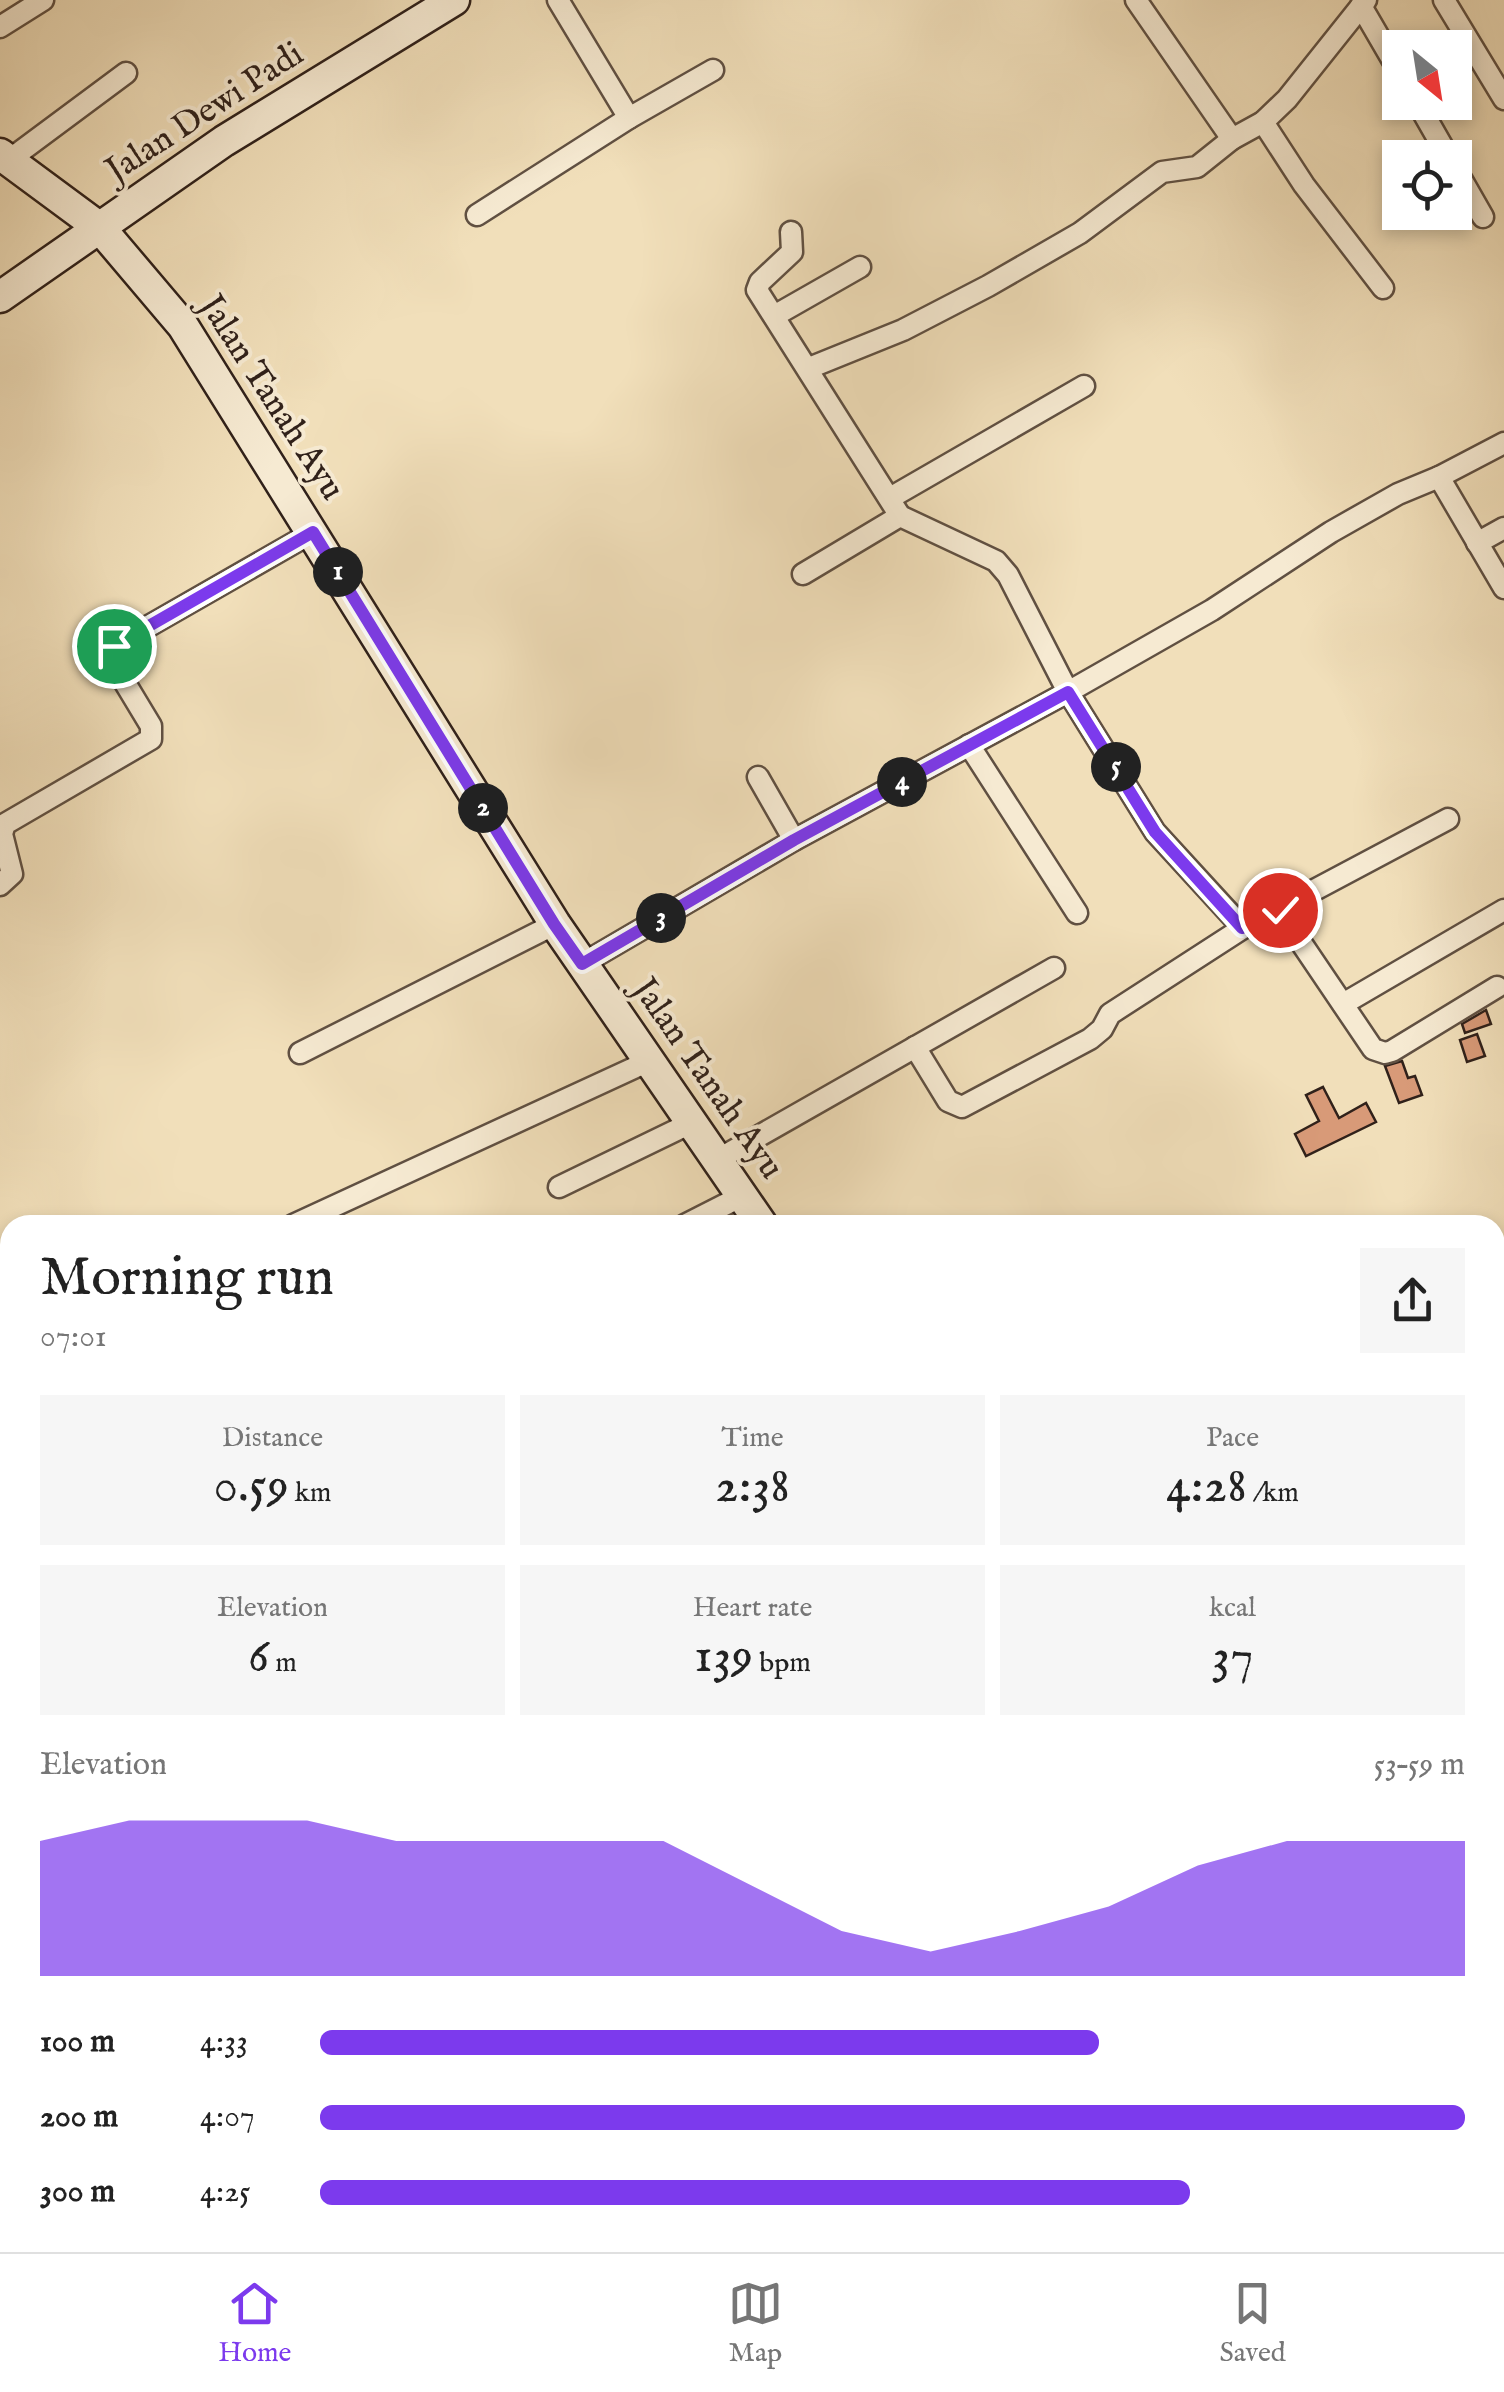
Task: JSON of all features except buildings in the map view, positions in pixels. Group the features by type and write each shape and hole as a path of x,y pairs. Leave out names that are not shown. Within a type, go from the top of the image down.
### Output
{"street":[{"path":"0,27 42,0"},
{"name":"Jalan Dewi Padi","path":"0,297 224,141 454,0"},
{"path":"558,0 629,118"},
{"path":"1136,0 1232,139"},
{"path":"1444,0 1495,66 1504,100"},
{"path":"809,368 903,330 988,286 1080,232 1171,170 1198,168 1232,139 1263,122 1364,3 1382,38"},
{"path":"477,215 629,118 713,70"},
{"path":"4,157 126,72"},
{"path":"1263,122 1304,185 1383,288"},
{"name":"Jalan Tanah Ayu","path":"4,157 100,228 182,326 554,924 755,1215"},
{"path":"1472,198 1483,217"},
{"path":"790,232 792,252 757,286 759,294 895,507 996,562 1008,575 1068,692 1155,832 1242,928"},
{"path":"774,316 860,267"},
{"path":"803,574 895,507 1084,386"},
{"path":"582,964 794,840 1212,610 1331,532 1398,494 1504,443"},
{"path":"1439,477 1504,588"},
{"path":"1477,542 1504,528"},
{"path":"0,884 12,874 2,834 5,824 151,739 151,726 113,662 114,646 313,532"},
{"path":"969,745 1077,913"},
{"path":"758,777 794,840"},
{"path":"916,1047 948,1101 962,1106 1090,1039 1102,1030 1110,1014 1242,928 1448,819"},
{"path":"1280,910 1373,1048 1385,1053 1497,987"},
{"path":"1343,1004 1504,910"},
{"path":"300,1053 554,924"},
{"path":"717,1160 1054,968"},
{"path":"314,1215 648,1061"},
{"path":"559,1186 693,1122"},
{"path":"705,1215 742,1196"}],"route":[{"path":"114,646 313,532 582,964 794,840 1068,692 1155,832 1242,928 1280,910"}]}
